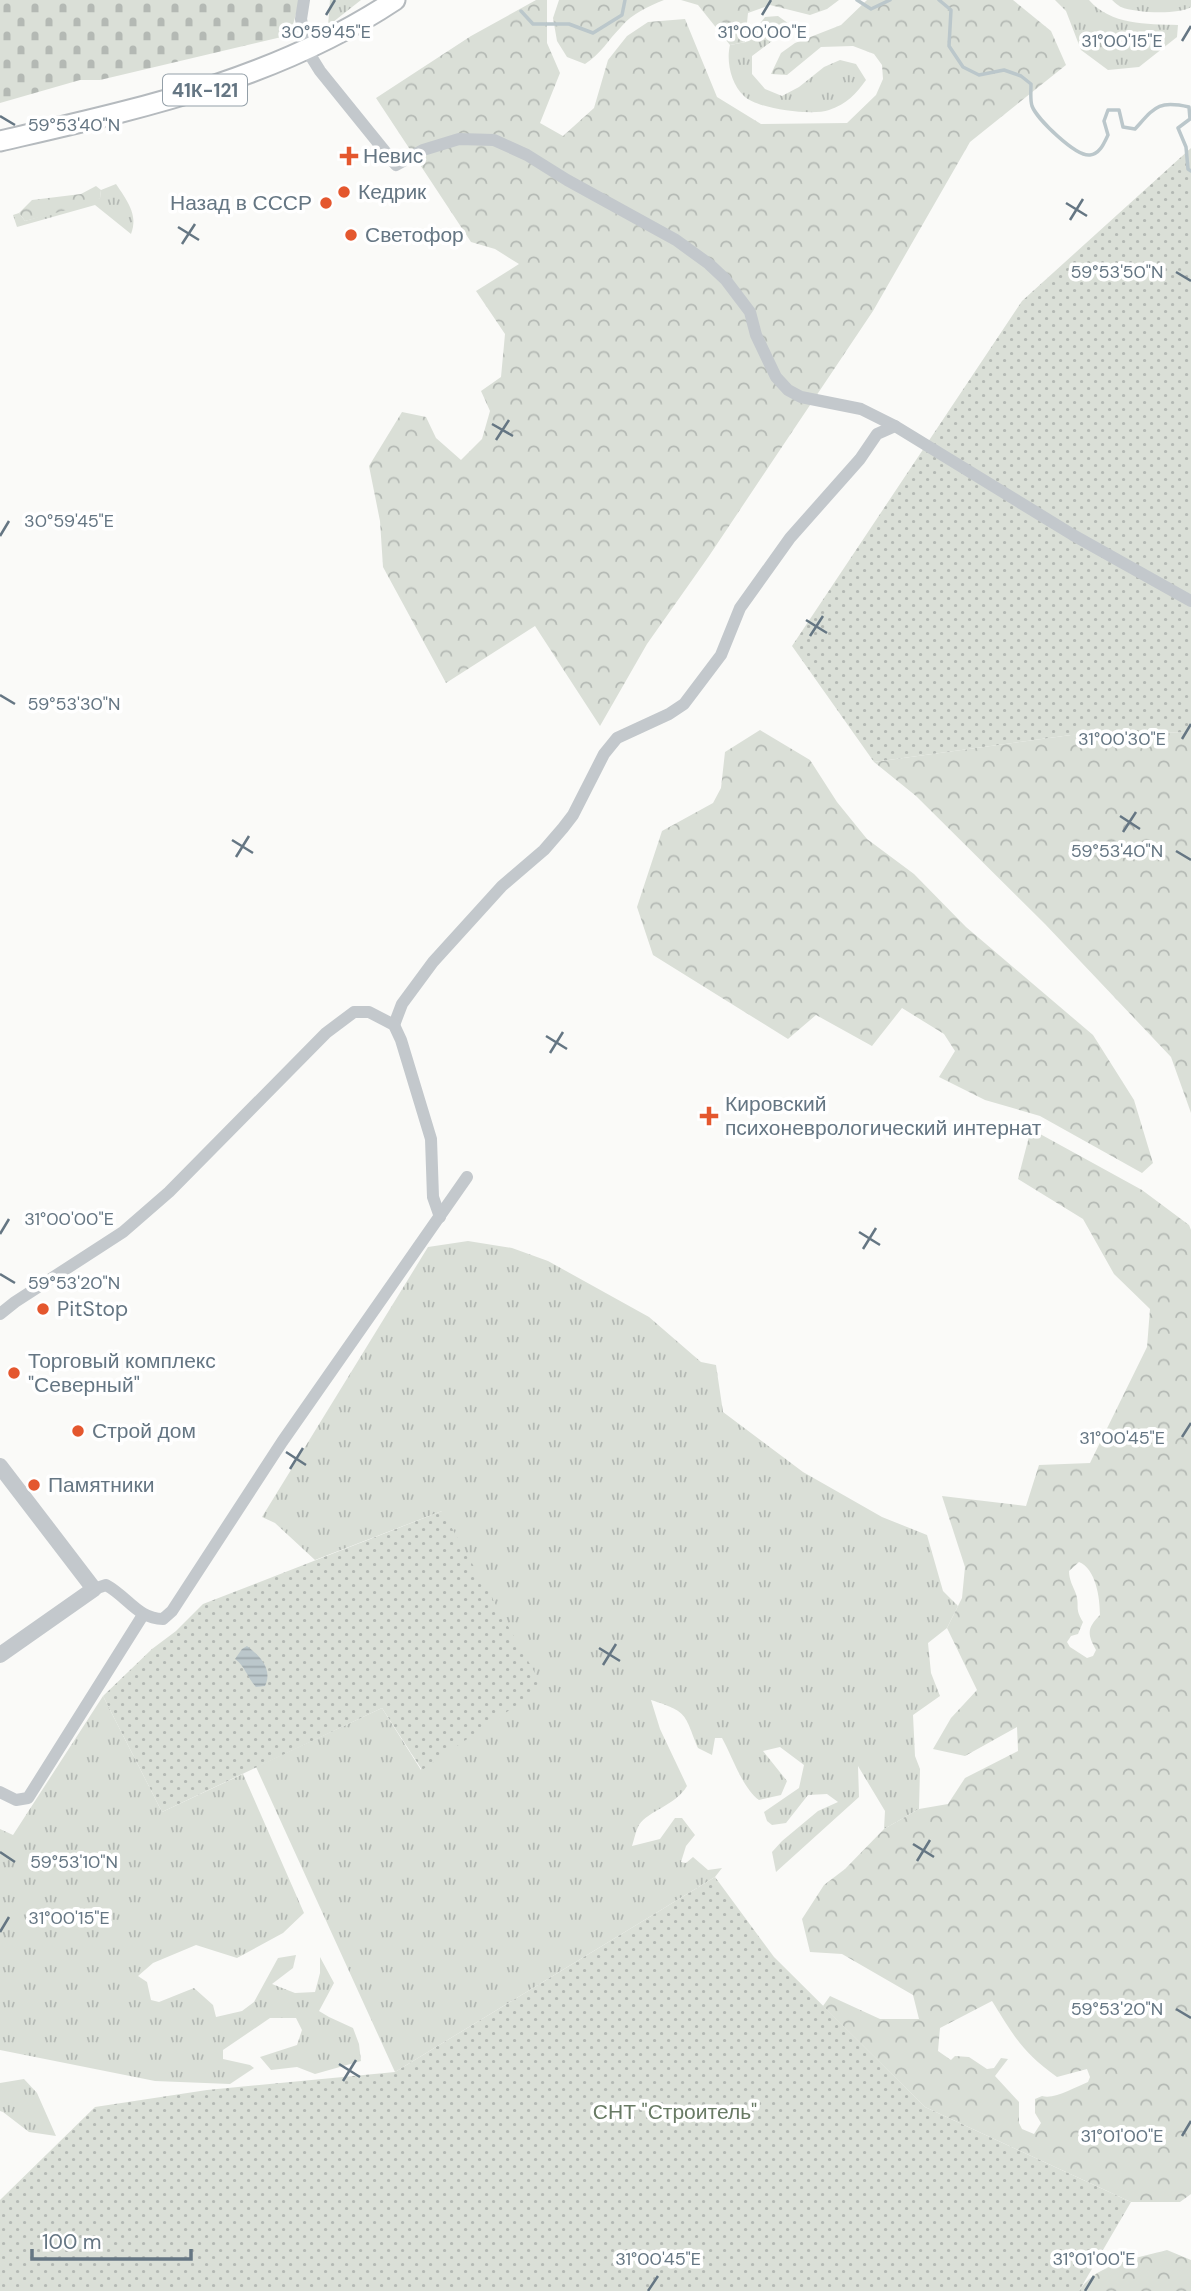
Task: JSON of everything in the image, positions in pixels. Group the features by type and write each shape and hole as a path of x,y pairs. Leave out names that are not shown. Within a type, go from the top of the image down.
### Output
{"main road":[{"name":"41К-121","path":"0,141 204,90 307,50 395,0"}],"street":[{"path":"304,0 301,19 307,50 320,71 396,166 424,150 459,139 494,140 527,155 676,240 709,264 725,279 750,312 756,335 776,377 788,390 802,397 862,409 895,426 1073,535 1191,601"},
{"path":"394,1025 402,1004 433,962 502,886 544,850 563,828 604,754 617,738 669,714 684,704 721,655 740,608 790,538 860,459 877,434 895,426"},
{"path":"0,1314 123,1232 169,1192 326,1032 354,1012 369,1012 394,1025 401,1040 431,1139 433,1197 440,1217"},
{"path":"0,1655 94,1589 106,1585 120,1593 143,1615 152,1619 163,1619 172,1611 282,1442 467,1177"},
{"path":"0,1466 94,1589"},
{"path":"0,1792 16,1800 28,1798 143,1615"}],"green space":[{"path":"0,0 300,0 290,35 100,80 80,80 0,103"},
{"path":"330,0 361,0 328,26"},
{"path":"536,0 547,0 547,43 560,73 540,123 563,136 594,108 608,60 627,36 648,22 685,19 717,97 761,124 847,123 876,95 883,79 882,65 874,54 853,46 821,47 787,75 771,74 781,53 795,43 841,25 867,0 1013,0 1051,31 1066,65 970,142 873,311 647,644 600,726 535,626 446,683 383,567 380,521 369,466 402,412 426,417 436,438 461,460 482,439 490,411 481,391 501,377 505,334 476,291 519,264 495,249 471,242 376,98 471,36"},
{"path":"559,0 664,0 630,18 585,64 567,57 557,41 553,18"},
{"path":"681,0 839,0 827,9 810,15 770,5 748,13 745,42 730,45 698,5"},
{"path":"1055,0 1089,0 1118,19 1178,25 1177,37 1139,67 1108,70 1081,50 1066,11"},
{"path":"1112,0 1191,0 1191,7 1177,11 1146,12 1121,7"},
{"path":"778,16 792,26 752,56 752,74 765,89 782,96 799,87 824,67 840,60 856,64 866,80 851,98 829,110 798,112 760,105 744,96 731,72 730,45 746,42 765,17"},
{"path":"1191,148 1191,732 1071,735 874,762 792,646 1022,301"},
{"path":"116,184 132,214 131,234 95,205 17,227 13,215 19,213 25,221 100,198 101,190"},
{"path":"96,186 101,190 100,198 93,203 25,221 19,213 32,200 81,194"},
{"path":"760,730 810,760 837,802 867,839 914,874 966,927 1093,1035 1134,1100 1153,1163 1142,1173 1040,1116 985,1100 939,1077 955,1051 944,1034 902,1008 872,1046 816,1015 788,1039 653,955 637,907 662,831 713,803 721,788 725,752"},
{"path":"1191,732 1191,1113 1171,1057 1045,924 916,796 874,762 1071,735"},
{"path":"1031,1129 1142,1190 1189,1225 1191,1230 1191,2194 1180,2202 1131,2202 925,2107 823,2006 830,1996 880,2019 919,2019 913,1995 842,1954 810,1952 802,1919 824,1885 845,1869 884,1829 919,1809 948,1804 965,1778 1018,1751 1017,1727 965,1756 933,1749 951,1718 977,1690 947,1628 962,1598 965,1567 942,1496 1026,1506 1039,1465 1090,1463 1147,1347 1150,1309 1114,1274 1083,1219 1018,1179","holes":["1079,1562 1093,1577 1100,1608 1100,1615 1090,1631 1096,1650 1093,1656 1087,1658 1067,1642 1071,1636 1078,1634 1083,1622 1069,1574","992,2001 1020,2043 1045,2068 1057,2077 1087,2069 1090,2077 1088,2082 1065,2092 1035,2099 1035,2113 1041,2123 1034,2134 1022,2129 1019,2123 1019,2102 995,2076 1008,2059 1001,2058 994,2068 987,2069 969,2057 955,2056 951,2060 938,2051 940,2028"]},
{"path":"468,1241 512,1248 548,1261 649,1317 701,1362 716,1365 723,1412 803,1472 882,1517 927,1535 943,1591 958,1606 947,1628 928,1643 931,1673 940,1696 913,1715 915,1756 920,1769 919,1809 884,1829 885,1811 858,1766 859,1797 776,1872 772,1852 818,1811 838,1802 827,1794 808,1795 786,1823 772,1825 767,1821 764,1812 799,1788 804,1765 780,1747 763,1751 787,1781 781,1795 759,1800 743,1780 722,1738 715,1738 712,1755 698,1748 683,1715 651,1700 660,1729 687,1786 676,1798 643,1820 632,1846 660,1839 675,1818 682,1818 695,1835 686,1846 681,1862 686,1863 693,1857 708,1870 722,1868 715,1877 395,2072 256,1767 382,1708 421,1770 442,1511 315,1560 275,1523 262,1517 428,1247"},
{"path":"442,1511 543,1687 422,1770 382,1708 162,1812 103,1696 203,1604"},
{"path":"103,1696 162,1812 243,1774 304,1913 283,1933 237,1958 196,1945 153,1963 138,1976 147,1982 151,2000 159,2002 194,1988 213,2005 216,2017 242,2011 254,2002 278,1958 296,1955 293,1968 272,1984 295,1993 315,1992 320,1973 320,1957 334,1983 319,2011 353,2028 361,2061 315,2074 297,2067 271,2070 260,2057 297,2045 302,2030 296,2018 270,2018 223,2050 223,2059 254,2068 230,2084 155,2081 0,2050 0,1829 13,1835"},
{"name":"СНТ \"Строитель\"","path":"715,1877 774,1957 925,2107 1131,2202 1079,2291 0,2291 0,2200 95,2107 207,2090 395,2072"},
{"path":"24,2079 37,2093 56,2136 29,2132 0,2111 0,2083"},
{"path":"1167,2250 1191,2260 1191,2291 1079,2291 1095,2274 1106,2268"}],"shaded area":[{"path":"247,1646 261,1659 266,1669 265,1686 256,1687 235,1659"}],"waterway":[{"path":"521,11 533,24 569,24 593,33 622,15 625,0"},
{"path":"857,0 871,9 890,0"},
{"path":"939,0 951,10 949,46 963,67 979,75 1004,70 1021,76 1031,84 1032,106 1035,112 1067,144 1084,154 1093,154 1103,145 1108,135 1104,121 1108,110 1119,110 1123,127 1135,129 1158,107 1170,104 1189,107 1190,119 1178,128 1186,147 1188,169 1191,171"}],"place":[{"name":"Невис","path":"349,156"},
{"name":"Кедрик","path":"344,192"},
{"name":"Назад в СССР","path":"326,203"},
{"name":"Светофор","path":"351,235"},
{"name":"Кировский психоневрологический интернат","path":"709,1116"},
{"name":"PitStop","path":"43,1309"},
{"name":"Торговый комплекс \"Северный\"","path":"14,1373"},
{"name":"Строй дом","path":"78,1431"},
{"name":"Памятники","path":"34,1485"}]}
